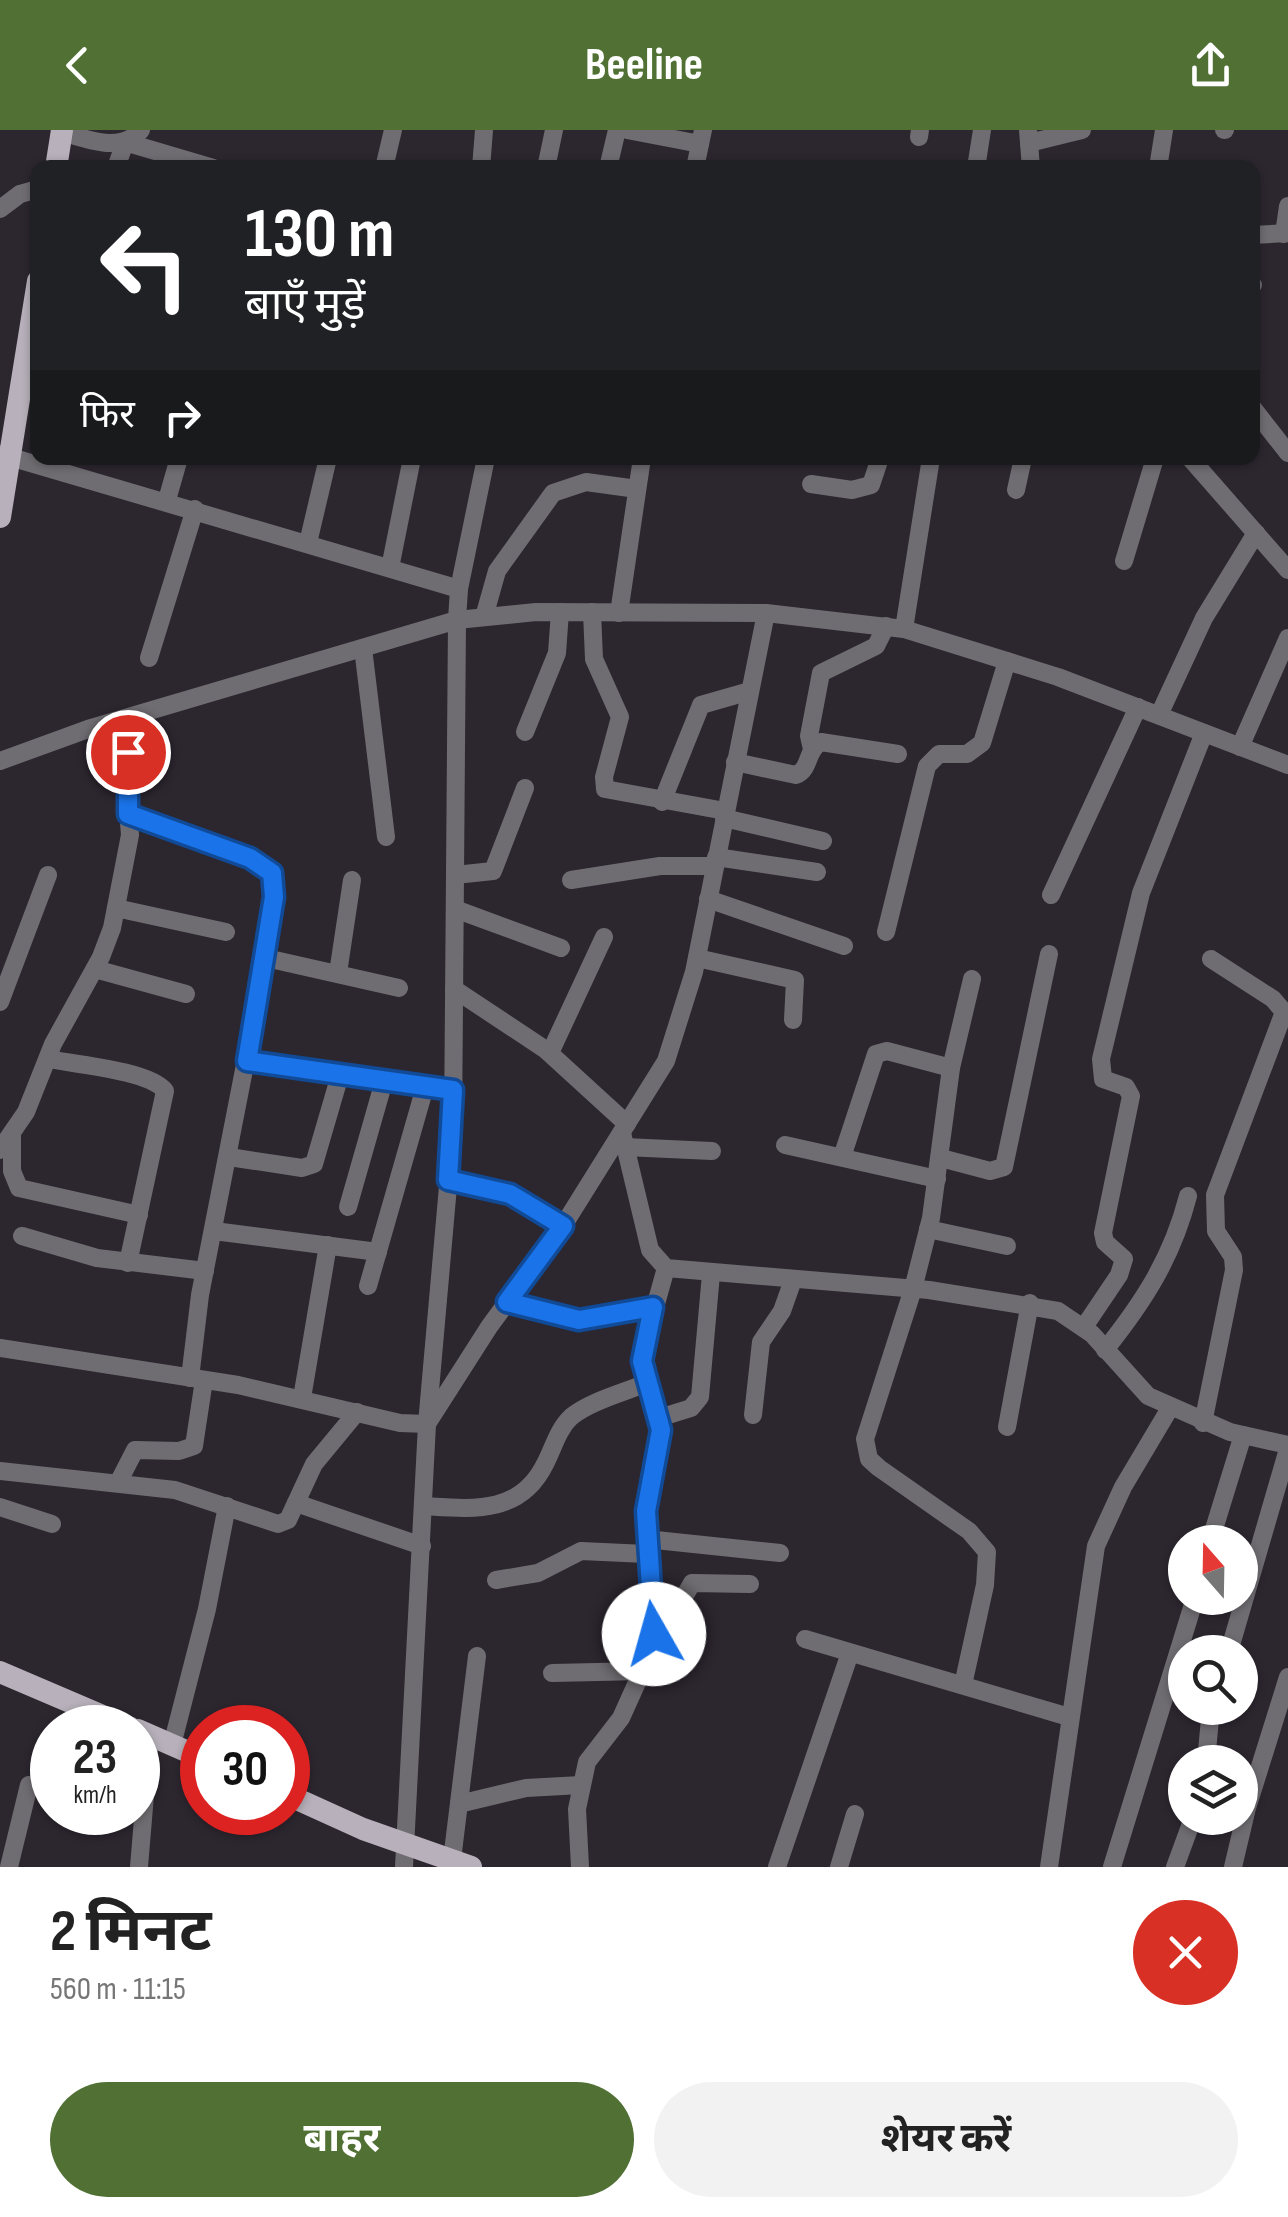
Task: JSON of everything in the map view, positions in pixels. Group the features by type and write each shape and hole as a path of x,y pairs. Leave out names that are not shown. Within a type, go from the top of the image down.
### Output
{"main road":[{"path":"57,160 61,131"},
{"path":"0,518 4,456 30,322"},
{"path":"0,1672 78,1705"},
{"path":"160,1739 180,1748"},
{"path":"310,1806 405,1856 461,1864"}],"street":[{"path":"119,160 125,142 141,130"},
{"path":"387,160 393,130"},
{"path":"482,160 484,130"},
{"path":"548,160 554,130"},
{"path":"610,160 617,130"},
{"path":"627,130 702,137"},
{"path":"977,160 982,130"},
{"path":"1029,136 1082,130"},
{"path":"1159,160 1164,130"},
{"path":"61,131 101,143 125,142 186,160"},
{"path":"0,209 30,191"},
{"path":"1260,236 1286,234 1288,206"},
{"path":"1260,417 1288,453"},
{"path":"4,456 30,463"},
{"path":"37,465 459,588"},
{"path":"167,500 177,465"},
{"path":"308,544 326,465"},
{"path":"390,568 411,465"},
{"path":"405,1856 428,1424 453,1090 457,620 459,588 485,465"},
{"path":"618,613 641,465"},
{"path":"811,484 862,490 871,485 878,465"},
{"path":"735,762 796,775 806,770 822,673 876,646 895,628 930,465"},
{"path":"1016,490 1021,465"},
{"path":"1124,561 1152,465"},
{"path":"1196,465 1288,570"},
{"path":"484,617 497,570 552,493 586,482 637,489"},
{"path":"149,658 196,509"},
{"path":"1158,715 1204,618 1256,534"},
{"path":"524,732 557,653 560,612"},
{"path":"592,612 594,659 620,717 604,777 606,788 823,841"},
{"path":"0,761 130,717 457,620 592,612 766,613 895,628 1006,661 1288,765"},
{"path":"428,1424 507,1302 625,1135 666,1061 696,958 766,613"},
{"path":"1240,747 1288,638"},
{"path":"363,648 386,837"},
{"path":"886,932 927,766 939,754 968,754 982,743 1006,661"},
{"path":"662,802 701,705 750,692"},
{"path":"1051,896 1138,708"},
{"path":"0,1150 26,1112 48,1058 95,969 116,908 130,835 130,717"},
{"path":"1084,1327 1119,1275 1124,1259 1103,1234 1131,1096 1126,1086 1103,1079 1101,1060 1140,893 1204,733"},
{"path":"812,749 820,742 898,754"},
{"path":"455,875 493,872 525,788"},
{"path":"118,1483 136,1450 179,1451 194,1446 206,1271 266,958 274,883 264,864 128,814"},
{"path":"571,880 715,861 817,872"},
{"path":"0,1002 48,875"},
{"path":"338,973 352,880"},
{"path":"708,898 844,946"},
{"path":"116,908 226,932"},
{"path":"455,909 561,948"},
{"path":"550,1053 604,937"},
{"path":"940,1158 990,1171 1004,1167 1049,954"},
{"path":"266,958 399,988"},
{"path":"696,958 794,980 793,1020"},
{"path":"1203,1423 1234,1270 1233,1257 1216,1230 1215,1195 1283,1019 1284,1006 1211,959"},
{"path":"95,969 186,994"},
{"path":"963,1685 985,1585 987,1552 969,1530 879,1468 865,1450 868,1425 914,1288 928,1230 951,1068 972,979"},
{"path":"454,989 550,1053 625,1135 650,1250 666,1268 914,1288 1030,1303 1058,1311 1084,1327 1148,1396 1203,1423 1288,1447 1234,1635"},
{"path":"842,1157 876,1054 897,1053 951,1068"},
{"path":"48,1058 140,1077 165,1090 128,1263"},
{"path":"247,1061 453,1090"},
{"path":"229,1157 309,1168 318,1157 340,1074"},
{"path":"348,1207 384,1081"},
{"path":"368,1286 425,1086"},
{"path":"12,1133 12,1172 19,1188 139,1215"},
{"path":"625,1135 712,1150"},
{"path":"785,1145 937,1179"},
{"path":"448,1180 510,1194 563,1226"},
{"path":"1105,1350 1149,1294 1173,1249 1188,1196"},
{"path":"928,1230 1007,1246"},
{"path":"214,1231 378,1252"},
{"path":"22,1236 128,1263 206,1271"},
{"path":"302,1398 328,1246"},
{"path":"580,1867 577,1808 592,1751 621,1718 653,1647 646,1547 648,1497 661,1440 643,1350 666,1268"},
{"path":"659,1418 691,1408 700,1397 711,1274"},
{"path":"754,1415 761,1342 782,1311 793,1280"},
{"path":"507,1302 579,1320 653,1307"},
{"path":"1007,1427 1030,1303"},
{"path":"0,1348 197,1378 428,1424"},
{"path":"424,1506 480,1510 507,1503 538,1476 561,1430 575,1414 649,1382"},
{"path":"1049,1867 1096,1546 1123,1487 1170,1408"},
{"path":"0,1472 175,1490 278,1524 288,1520 314,1464 358,1412"},
{"path":"1215,1525 1243,1435"},
{"path":"296,1503 422,1546"},
{"path":"172,1744 207,1609 227,1506"},
{"path":"0,1508 52,1524"},
{"path":"496,1580 538,1573 581,1551 646,1547 780,1553"},
{"path":"652,1612 676,1611 692,1583 750,1584"},
{"path":"1112,1867 1189,1615"},
{"path":"805,1640 1069,1717"},
{"path":"777,1867 850,1652"},
{"path":"461,1864 459,1804 477,1656"},
{"path":"552,1673 643,1671"},
{"path":"1233,1867 1246,1808 1288,1677"},
{"path":"9,1867 29,1785"},
{"path":"459,1804 526,1788 581,1785"},
{"path":"839,1867 854,1814"},
{"path":"139,1835 139,1867"},
{"path":"1175,1867 1187,1835"}],"route":[{"path":"128,752 128,814 250,858 272,873 274,897 266,958 247,1061 453,1090 448,1180 510,1194 563,1226 507,1302 579,1320 653,1307 645,1330 642,1361 661,1430 646,1511 654,1634"}]}
